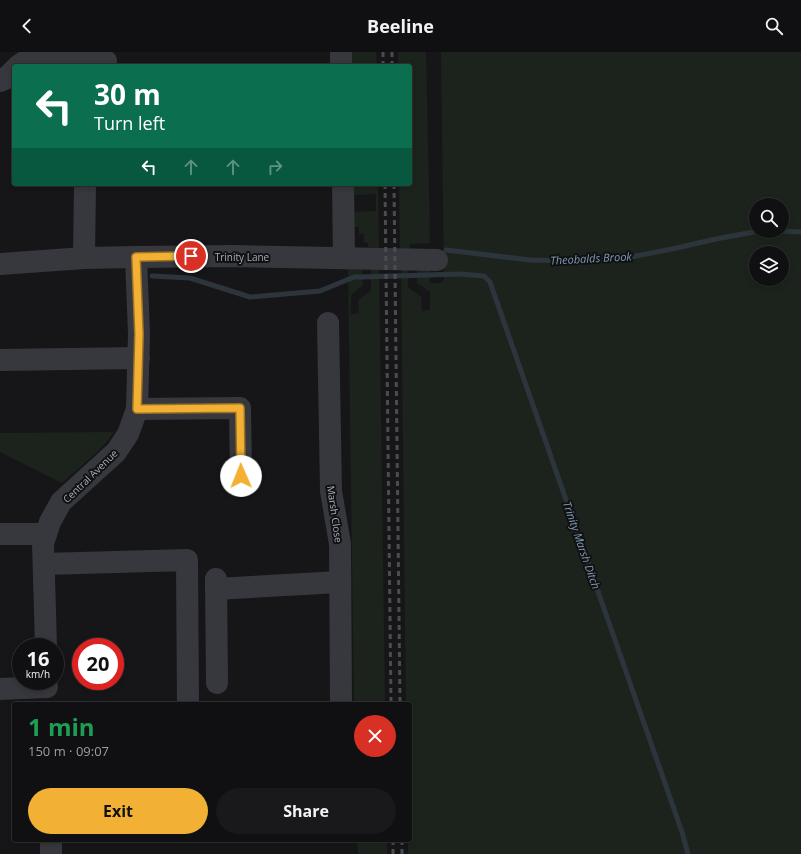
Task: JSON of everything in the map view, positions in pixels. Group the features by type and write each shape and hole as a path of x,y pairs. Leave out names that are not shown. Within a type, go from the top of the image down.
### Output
{"street":[{"path":"341,52 341,64"},
{"path":"21,64 36,56 81,53 91,54 106,60"},
{"path":"0,81 5,79 12,72"},
{"path":"84,258 85,186"},
{"path":"343,186 344,258"},
{"name":"Trinity Lane","path":"0,264 84,258 233,256 437,260"},
{"name":"Central Avenue","path":"46,638 43,543 50,522 61,502 116,452 128,434 137,409 139,334 136,257"},
{"name":"Marsh Close","path":"328,323 331,491 340,544 339,582 341,702"},
{"path":"0,360 139,358"},
{"path":"137,409 240,408 241,476"},
{"path":"0,534 46,534"},
{"path":"44,564 187,560 188,702"},
{"path":"217,682 218,586 339,582"},
{"path":"0,689 48,691"},
{"path":"51,842 52,854"}],"shaded area":[{"path":"347,52 376,52 377,64 347,64"},
{"path":"398,52 426,52 430,243 410,244 409,253 400,253 399,186 412,186 412,64 398,64"},
{"path":"441,52 801,52 801,854 408,854 408,842 412,842 412,702 406,702 401,269 408,267 408,287 421,297 422,311 430,310 430,292 417,283 417,267 430,266 430,283 440,283 444,280"},
{"path":"354,186 378,186 379,251 374,251 374,247 368,247 368,243 364,242 364,234 359,234 359,227 348,227 352,212 376,211 376,194 354,195"},
{"path":"348,268 362,268 363,285 351,295 351,314 359,313 358,300 371,291 371,268 379,270 385,702 354,702"},
{"path":"114,432 96,453 62,483 0,452 0,433"},
{"path":"357,842 387,842 387,854 358,854"}],"waterway":[{"name":"Theobalds Brook","path":"789,231 801,232"},
{"name":"Theobalds Brook","path":"446,250 530,260 580,261 626,258 749,233"},
{"name":"Trinity Marsh Ditch","path":"152,276 190,278 250,297 320,291 354,277 460,274 484,276 490,282 682,832 688,854"}],"railway":[{"path":"383,52 383,64"},
{"path":"392,52 392,64"},
{"path":"385,186 391,702"},
{"path":"394,186 400,702"},
{"path":"393,842 393,854"},
{"path":"402,842 402,854"}],"route":[{"path":"191,256 136,257 139,334 137,409 240,408 241,476"}]}
